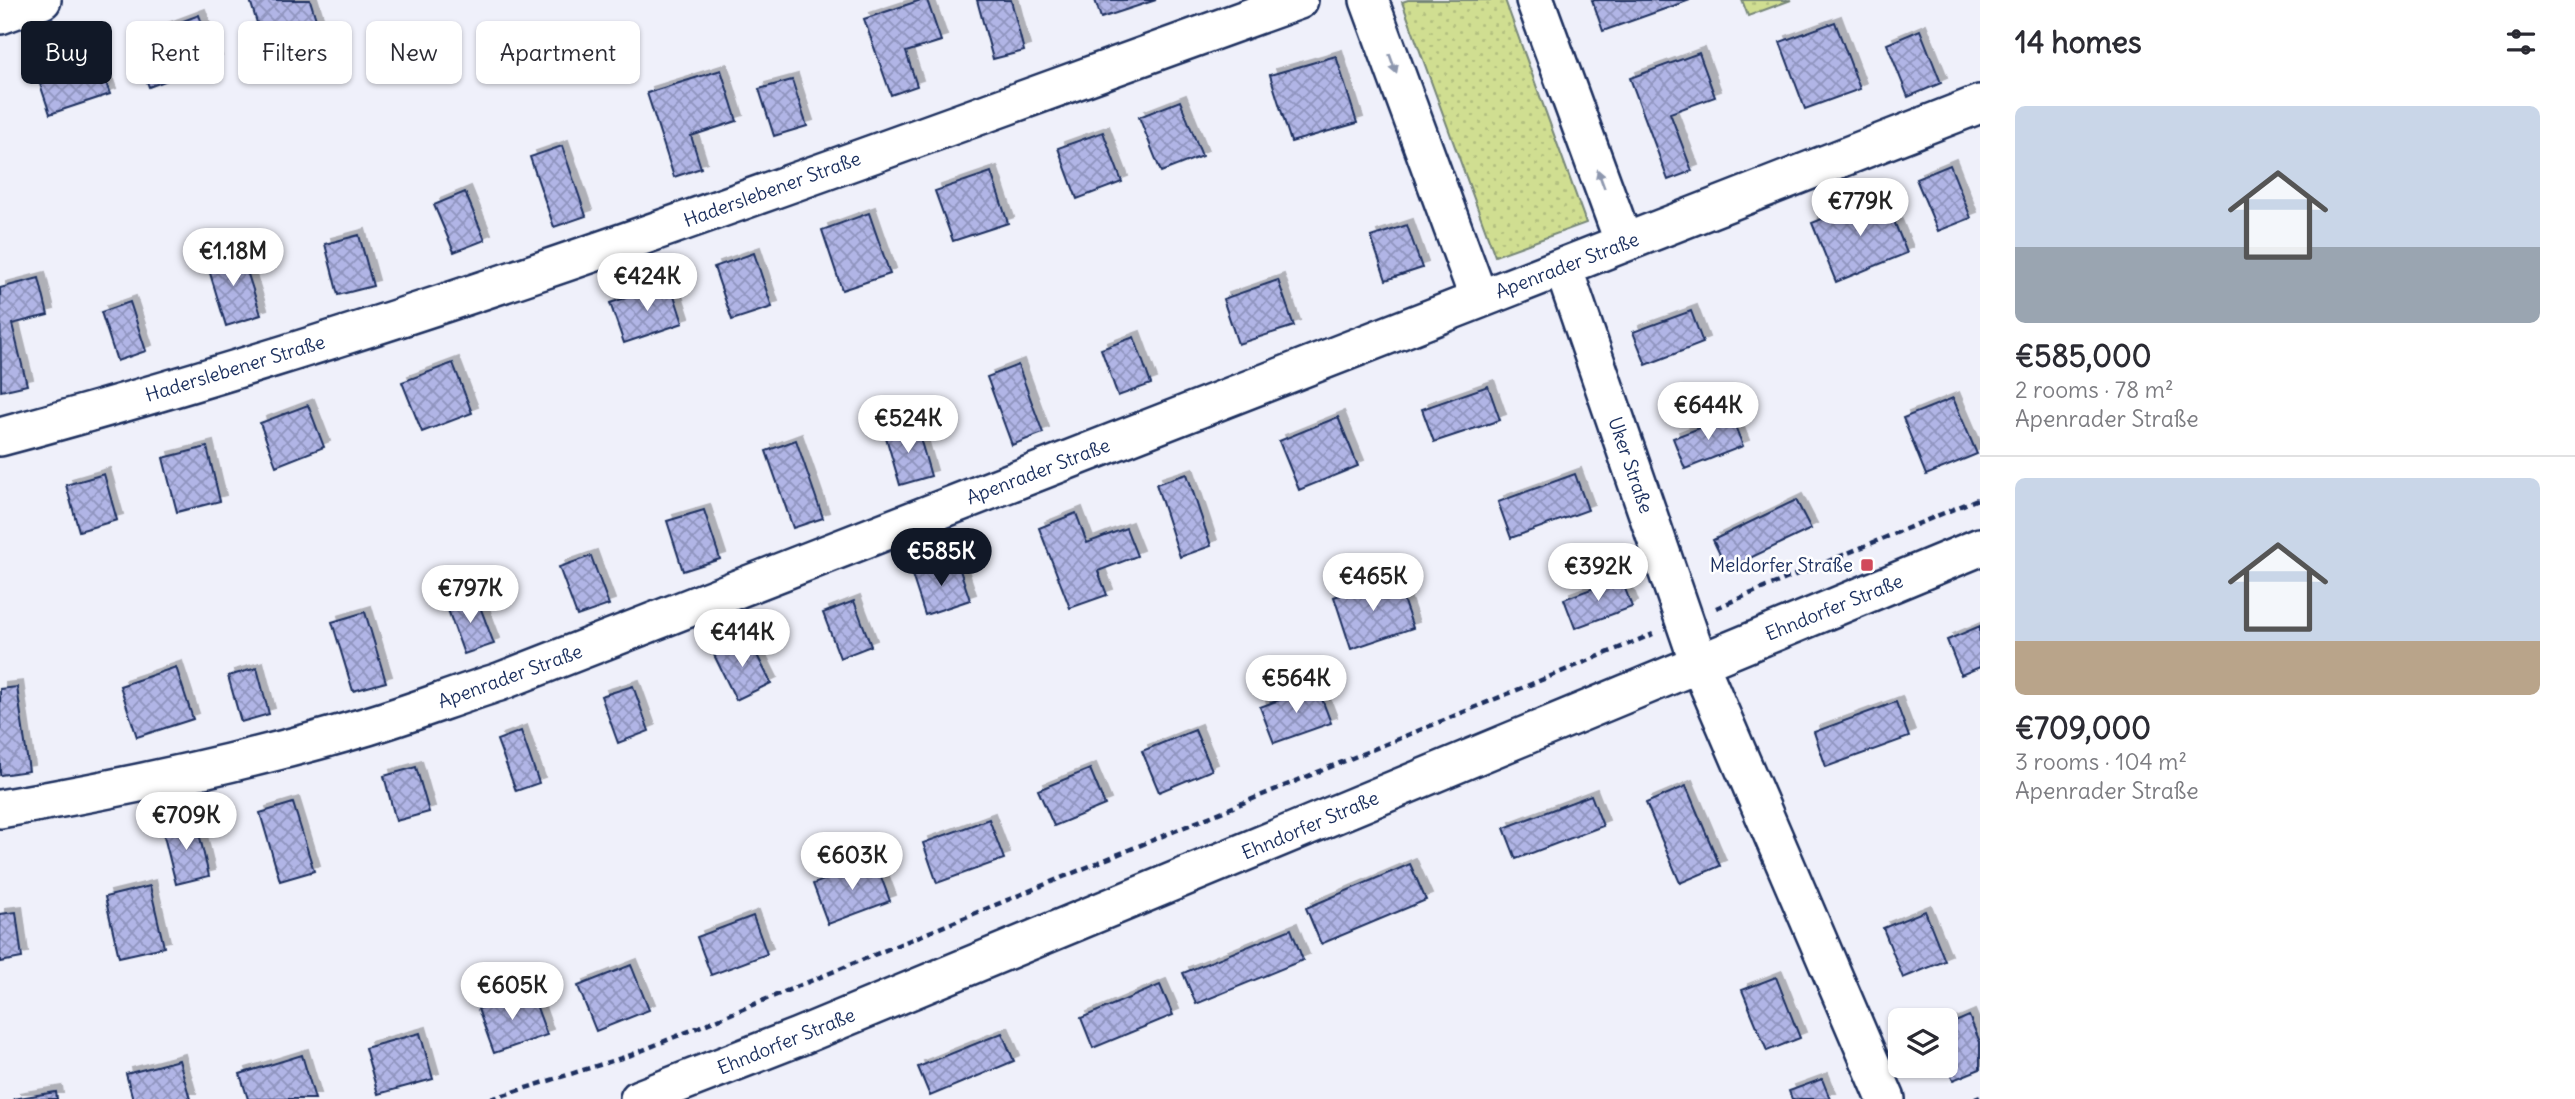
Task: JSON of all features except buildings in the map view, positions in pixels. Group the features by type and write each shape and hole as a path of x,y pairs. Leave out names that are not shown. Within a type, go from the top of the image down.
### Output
{"street":[{"path":"0,15 42,0"},
{"name":"Haderslebener Straße","path":"0,437 279,356 580,256 1299,0"},
{"path":"1369,0 1479,299"},
{"path":"1535,0 1625,243"},
{"name":"Apenrader Straße","path":"0,809 83,795 237,762 369,726 486,686 1980,104"},
{"name":"Uker Straße","path":"1563,267 1699,663"},
{"name":"Ehndorfer Straße","path":"639,1099 811,1032 1980,547"},
{"path":"1699,663 1886,1099"}],"path":[{"path":"491,1099 631,1055 904,940 1980,498"},
{"path":"1975,1099 1980,1097"}],"green space":[{"path":"1505,0 1586,223 1495,256 1402,2"},
{"path":"1742,0 1791,0 1748,16"}],"place":[{"name":"Meldorfer Straße","path":"1867,565"}]}
